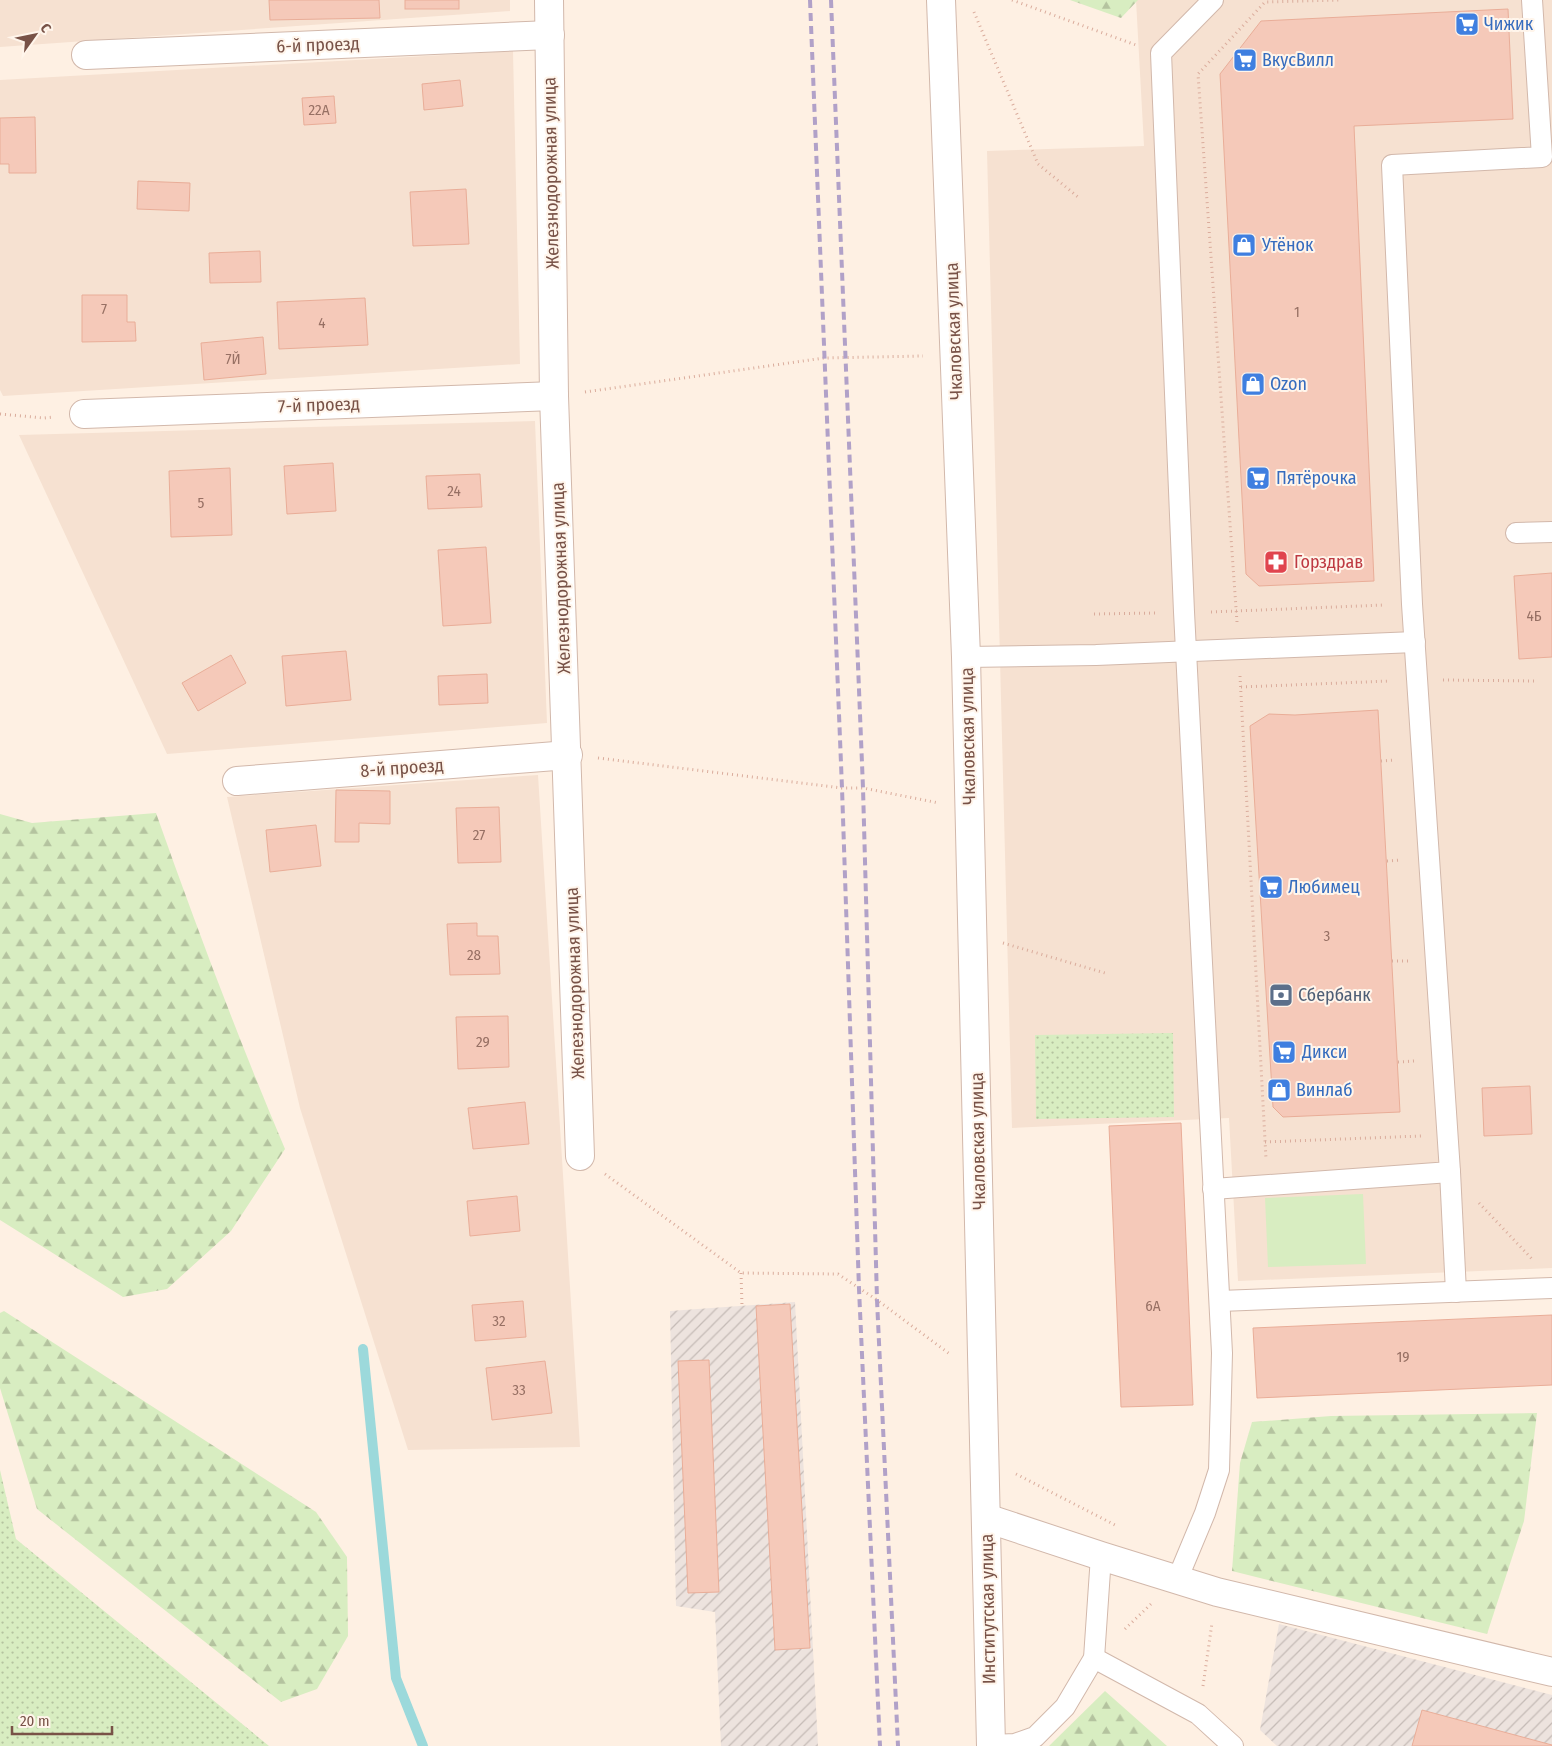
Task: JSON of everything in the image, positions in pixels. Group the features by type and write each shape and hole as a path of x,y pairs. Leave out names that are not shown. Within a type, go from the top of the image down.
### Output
{"street":[{"name":"Железнодорожная улица","path":"549,0 554,396 568,755 580,1156"},
{"name":"Чкаловская улица","path":"941,0 966,657 986,1472"},
{"name":"6-й проезд","path":"86,55 550,35"},
{"name":"7-й проезд","path":"84,414 554,396"},
{"name":"8-й проезд","path":"237,781 568,755"},
{"name":"Институтская улица","path":"986,1472 991,1746"},
{"path":"986,1518 1217,1592 1552,1672"}],"lane":[{"path":"1177,1580 1205,1513 1220,1470 1222,1353 1184,612 1161,53 1212,0"},
{"path":"1456,1292 1450,1172 1412,604 1392,165 1542,157 1532,0"},
{"path":"1516,533 1552,532"},
{"path":"966,657 1186,652 1415,642"},
{"path":"1213,1189 1450,1172"},
{"path":"1220,1301 1552,1288"},
{"path":"991,1746 1015,1744 1035,1737 1065,1707 1094,1658 1101,1556"},
{"path":"1094,1658 1198,1714 1233,1746"}],"path":[{"path":"1012,0 1161,53 1198,74"},
{"path":"1267,1185 1239,649 1198,74 1265,2 1339,0"},
{"path":"973,9 1038,164 1078,197"},
{"path":"554,396 824,358 927,356"},
{"path":"0,414 44,418 84,414"},
{"path":"1094,614 1412,604"},
{"path":"1241,687 1418,680 1535,681"},
{"path":"568,755 842,788 863,788 942,803"},
{"path":"996,941 1105,973"},
{"path":"1265,1142 1426,1136 1450,1172 1538,1266"},
{"path":"580,1156 741,1272 838,1274 877,1300 958,1360"},
{"path":"741,1272 742,1306"},
{"path":"1016,1474 1123,1529"},
{"path":"1094,1658 1177,1580"},
{"path":"1198,1714 1217,1592"}],"shaded area":[{"path":"0,0 510,0 510,11 0,47"},
{"path":"1136,0 1552,0 1552,1268 1238,1281 1229,1118 1012,1128 987,151 1144,146"},
{"path":"513,51 520,364 3,396 0,390 0,80"},
{"path":"535,421 547,723 167,754 19,435"},
{"path":"538,775 580,1447 408,1450 300,1108 227,797"},
{"path":"795,1302 818,1746 721,1746 715,1612 676,1606 670,1311"},
{"path":"1279,1624 1552,1695 1552,1746 1277,1746 1260,1730"}],"green space":[{"path":"1070,0 1138,0 1121,18"},
{"path":"156,813 218,982 285,1149 231,1231 167,1289 123,1297 0,1220 0,814 32,823"},
{"path":"1173,1033 1174,1117 1036,1119 1035,1035"},
{"path":"1363,1194 1366,1264 1268,1267 1265,1198"},
{"path":"4,1311 316,1512 347,1557 348,1636 317,1689 281,1702 37,1509 0,1388 0,1313"},
{"path":"1537,1413 1524,1521 1487,1634 1232,1571 1240,1463 1252,1422 1331,1416"},
{"path":"0,1470 16,1539 269,1746 0,1746"},
{"path":"1105,1691 1167,1746 1049,1746"}],"building":[{"path":"269,0 379,0 380,18 270,20"},
{"path":"405,0 459,0 459,9 405,9"},
{"path":"1508,9 1513,119 1354,126 1374,581 1259,586 1246,574 1220,74 1261,21"},
{"path":"460,80 463,106 424,110 422,84"},
{"path":"334,96 336,123 304,125 302,98"},
{"path":"35,117 36,173 9,173 9,164 0,164 0,118"},
{"path":"138,181 190,183 189,211 137,209"},
{"path":"466,189 469,244 413,246 410,192"},
{"path":"260,251 261,282 210,283 209,253"},
{"path":"82,295 127,295 127,322 135,322 136,341 82,342"},
{"path":"365,298 368,345 279,349 277,302"},
{"path":"263,337 266,374 204,380 201,343"},
{"path":"333,463 336,511 287,514 284,466"},
{"path":"230,468 232,535 171,537 169,471"},
{"path":"480,474 482,507 428,509 426,476"},
{"path":"486,547 491,623 443,626 438,550"},
{"path":"1552,573 1552,657 1519,659 1514,576"},
{"path":"346,651 351,700 286,706 282,656"},
{"path":"231,655 246,683 198,711 182,683"},
{"path":"487,674 488,703 439,705 438,676"},
{"path":"1378,710 1400,1112 1283,1117 1273,1107 1250,726 1269,714 1295,715"},
{"path":"336,790 390,791 390,824 359,823 359,842 335,842"},
{"path":"499,807 501,862 458,863 456,808"},
{"path":"316,825 321,866 270,872 266,830"},
{"path":"477,923 477,936 498,936 500,974 450,975 447,924"},
{"path":"508,1016 509,1067 458,1069 456,1017"},
{"path":"1530,1086 1532,1134 1484,1136 1482,1088"},
{"path":"525,1102 529,1144 473,1149 468,1108"},
{"path":"1181,1123 1193,1405 1121,1407 1109,1126"},
{"path":"517,1196 520,1231 470,1236 467,1201"},
{"path":"523,1301 526,1337 475,1341 472,1305"},
{"path":"790,1304 810,1648 775,1650 756,1306"},
{"path":"1552,1315 1552,1385 1257,1398 1253,1328"},
{"path":"709,1360 719,1592 688,1593 678,1361"},
{"path":"545,1361 552,1413 492,1420 486,1368"},
{"path":"1422,1710 1552,1745 1552,1746 1412,1746"}],"waterway":[{"path":"363,1349 396,1678 423,1746"}],"railway":[{"path":"810,0 842,788 859,1289 880,1746"},
{"path":"831,0 863,788 877,1300 898,1746"}],"place":[{"name":"Чижик","path":"1467,24"},
{"name":"ВкусВилл","path":"1245,60"},
{"name":"Утёнок","path":"1244,245"},
{"name":"Ozon","path":"1253,384"},
{"name":"Пятёрочка","path":"1258,478"},
{"name":"Горздрав","path":"1276,562"},
{"name":"Любимец","path":"1271,887"},
{"name":"Сбербанк","path":"1281,995"},
{"name":"Дикси","path":"1284,1052"},
{"name":"Винлаб","path":"1279,1090"}]}
